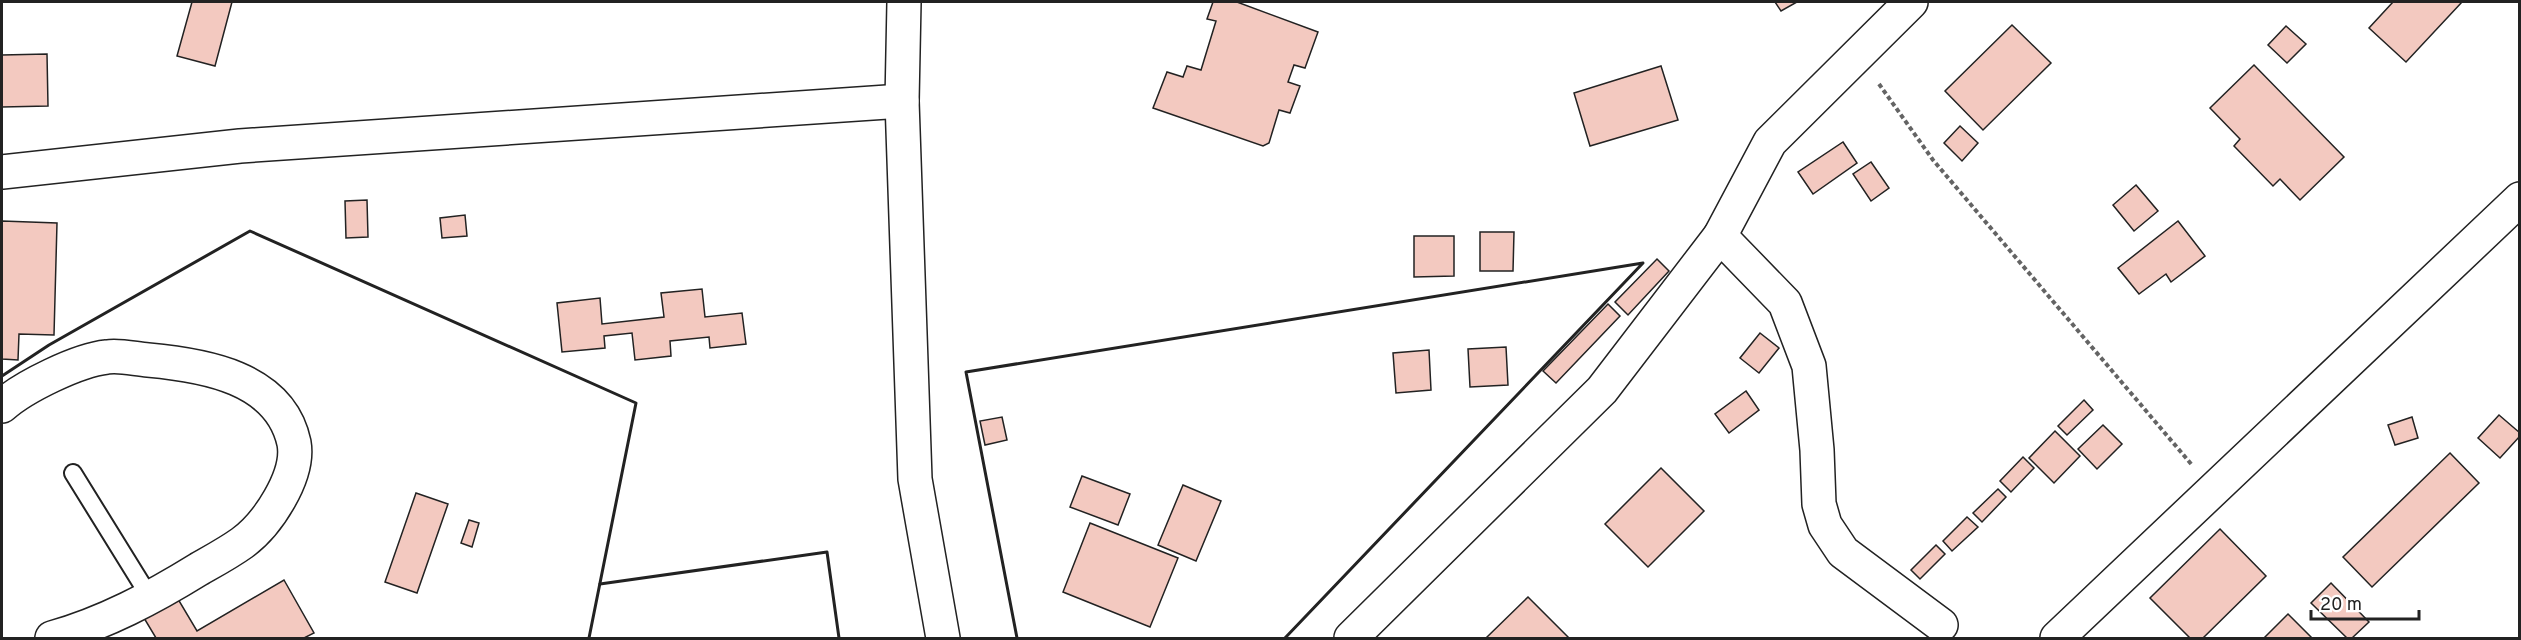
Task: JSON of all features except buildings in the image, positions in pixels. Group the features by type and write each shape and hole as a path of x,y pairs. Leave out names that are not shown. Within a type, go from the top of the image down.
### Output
{"street":[{"path":"903,2 902,101 915,479 943,639"},
{"path":"1351,639 1602,390 1720,236 1770,142 1911,2"},
{"path":"2,172 240,146 902,101"},
{"path":"2057,639 2520,199"},
{"path":"1720,236 1785,303 1809,366 1817,450 1819,504 1825,525 1843,552 1941,625"},
{"path":"2,406 54,373 107,356 164,361 218,371 260,390 283,415 294,444 292,474 271,513 243,543 151,599 86,629 52,639"}],"lane":[{"path":"73,473 151,599"}],"path":[{"path":"1858,53 1933,160 2213,490"}],"wall":[{"path":"2,376 49,345 250,231 636,403 589,638"},
{"path":"1017,638 966,372 1643,263 1285,638"},
{"path":"600,584 827,552 839,638"}]}
